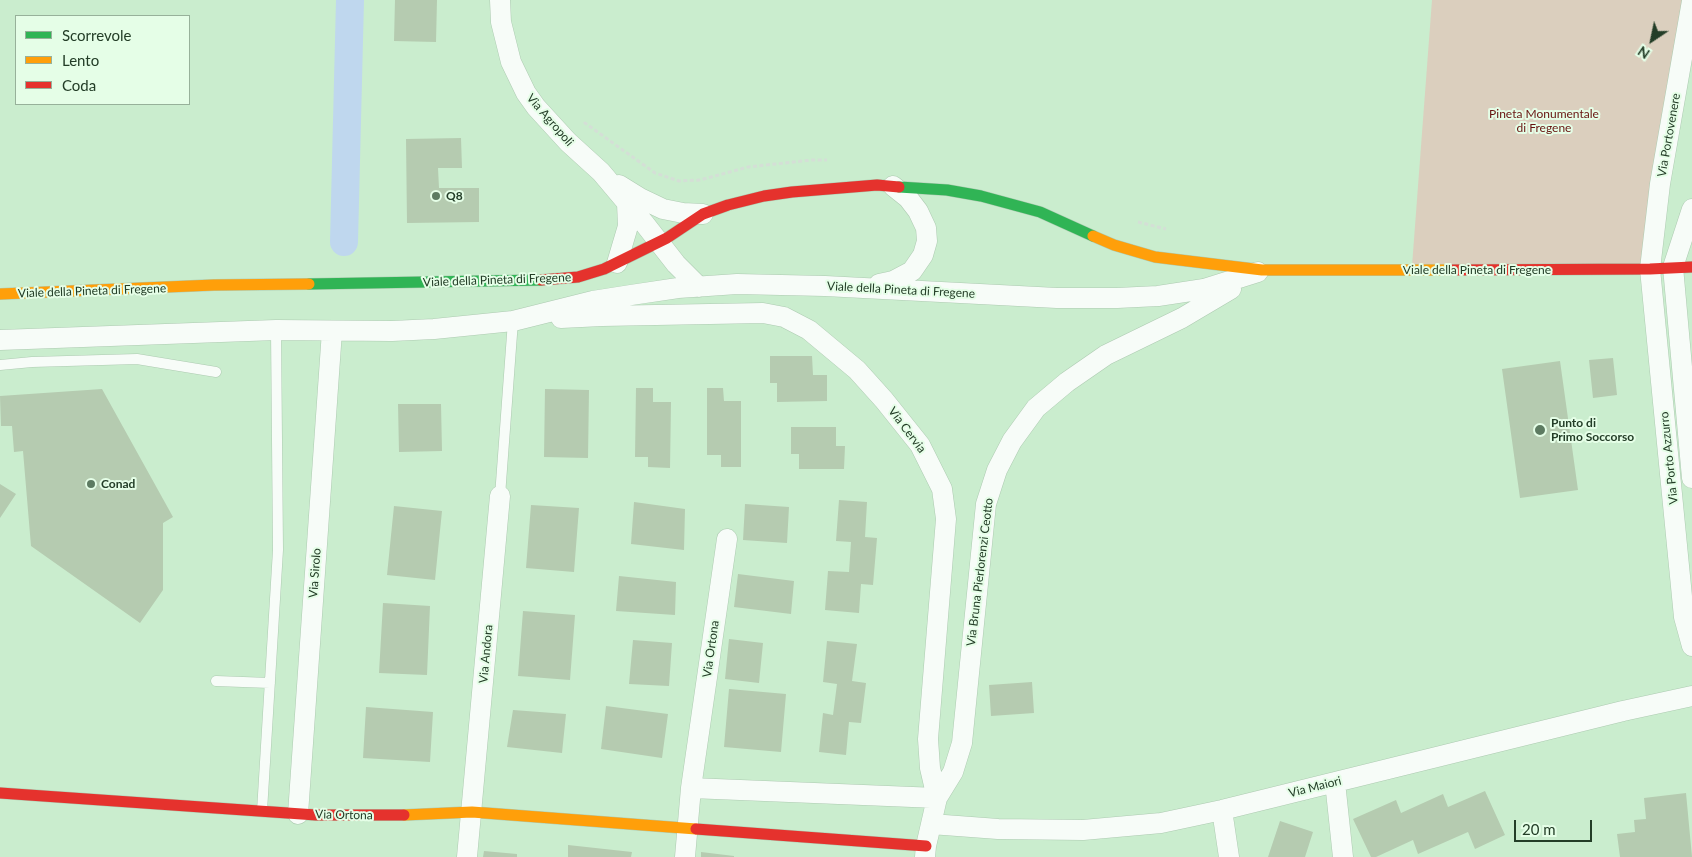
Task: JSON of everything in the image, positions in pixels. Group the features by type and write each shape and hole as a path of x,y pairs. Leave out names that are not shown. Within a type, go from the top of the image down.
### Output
{"street":[{"name":"Via Agropoli","path":"500,0 501,22 511,62 526,93 536,107 568,142 601,172"},
{"name":"Via Portovenere","path":"1650,270 1660,184 1692,1"},
{"path":"601,172 676,264 700,287"},
{"path":"601,172 652,205 673,212 703,214"},
{"name":"Viale della Pineta di Fregene","path":"0,294 214,286 536,281 591,274 658,242 703,214 728,204 792,192 877,185 963,192 1004,201 1040,212 1114,245 1155,257 1262,270 1650,270 1682,267"},
{"path":"860,287 883,283 912,271 926,246 926,228 921,216 908,198 892,186"},
{"path":"617,263 628,226 627,203"},
{"path":"1682,267 1692,209"},
{"name":"Via Porto Azzurro","path":"1682,267 1692,478"},
{"name":"Viale della Pineta di Fregene","path":"0,340 276,330 413,330 513,321 593,301 700,287 751,284 860,287 1057,298 1117,298 1180,294 1204,289 1262,270"},
{"name":"Via Bruna Pierlorenzi Ceotto","path":"937,798 953,772 962,743 985,511 996,470 1012,441 1036,408 1051,394 1082,371 1106,355 1182,318 1262,270"},
{"name":"Via Porto Azzurro","path":"1650,270 1684,618 1692,646"},
{"name":"Via Cervia","path":"513,321 602,316 770,314 796,322 818,336 857,370 915,439 928,459 942,489 946,511 928,739 930,768 937,798 925,851"},
{"name":"Via Sirolo","path":"298,814 332,331"},
{"name":"Via Andora","path":"467,857 500,496"},
{"name":"Via Ortona","path":"684,857 691,788 727,539"},
{"name":"Via Maiori","path":"931,824 1007,829 1083,830 1161,823 1222,810 1623,711 1692,696"},
{"path":"1335,782 1344,857"},
{"path":"691,788 937,798"},
{"name":"Via Ortona","path":"0,793 100,798 298,814 387,816 472,812 687,828 925,851"},
{"path":"1222,810 1229,857"}],"lane":[{"path":"500,496 513,321"},
{"path":"262,812 278,550 276,330"},
{"path":"0,365 32,362 136,359 216,372"},
{"path":"216,681 270,682"}],"green space":[{"name":"Pineta Monumentale di Fregene","path":"1432,0 1685,0 1648,267 1412,266"}],"building":[{"path":"395,0 437,0 436,42 394,41"},
{"path":"461,138 462,168 438,168 439,188 479,188 479,222 407,223 406,139"},
{"path":"770,356 812,356 813,375 827,375 827,401 777,402 777,383 770,383"},
{"path":"1613,358 1617,395 1593,398 1589,360"},
{"name":"Punto di Primo Soccorso","path":"1560,361 1578,490 1520,498 1502,369"},
{"path":"636,388 653,388 653,402 671,402 670,468 648,467 648,457 635,457"},
{"path":"707,388 723,388 724,401 741,401 741,467 721,467 721,455 707,455"},
{"name":"Conad","path":"102,389 173,517 163,523 163,590 140,623 31,546 23,451 14,452 12,426 1,426 0,396"},
{"path":"545,389 589,390 588,458 544,457"},
{"path":"398,404 441,404 442,451 399,452"},
{"path":"791,427 836,427 836,446 845,446 844,469 799,469 799,454 791,454"},
{"path":"0,484 16,494 0,518"},
{"path":"839,500 867,502 865,537 877,538 873,585 861,584 859,613 825,610 828,571 849,572 851,542 836,541"},
{"path":"634,502 685,509 684,550 631,544"},
{"path":"745,504 789,507 787,543 743,540"},
{"path":"531,505 579,508 574,572 526,568"},
{"path":"394,506 442,511 435,580 387,575"},
{"path":"738,574 794,581 791,614 734,607"},
{"path":"619,576 676,582 675,615 616,611"},
{"path":"383,603 430,606 427,675 379,673"},
{"path":"523,611 575,615 570,680 518,676"},
{"path":"729,639 763,643 759,683 725,679"},
{"path":"633,640 672,643 669,686 629,684"},
{"path":"827,641 857,644 852,681 866,683 861,723 849,722 846,755 819,752 823,713 833,715 837,684 823,682"},
{"path":"1032,682 1034,713 991,716 989,685"},
{"path":"729,689 786,694 781,752 724,747"},
{"path":"606,706 668,714 662,758 601,749"},
{"path":"366,707 433,712 430,762 363,758"},
{"path":"513,710 566,714 562,753 507,747"},
{"path":"1485,791 1505,835 1475,849 1468,832 1418,854 1413,840 1376,857 1371,857 1353,819 1396,800 1401,813 1443,794 1448,807"},
{"path":"1686,793 1692,857 1620,857 1617,834 1635,832 1634,820 1646,819 1644,798"},
{"path":"1280,821 1313,832 1305,857 1268,857"},
{"path":"568,845 632,852 631,857 568,857"},
{"path":"484,851 517,854 517,857 483,857"},
{"path":"701,852 734,856 734,857 701,857"}],"waterway":[{"path":"344,242 350,0"}],"traffic: fast":[{"path":"899,187 947,190 981,196 1040,212 1093,236"},
{"path":"309,284 541,280"}],"traffic: slow":[{"path":"1093,236 1114,245 1155,257 1262,270 1449,270"},
{"path":"0,294 214,285 309,284"},
{"path":"404,815 472,812 696,829"}],"traffic: jam":[{"path":"541,280 578,277 604,269 667,238 703,214 728,205 764,196 792,192 877,185 899,187"},
{"path":"1449,270 1692,267"},
{"path":"0,793 316,815 404,815"},
{"path":"696,829 926,846"}],"place":[{"name":"Q8","path":"436,196"},
{"name":"Punto di Primo Soccorso","path":"1540,430"},
{"name":"Conad","path":"91,484"}]}
